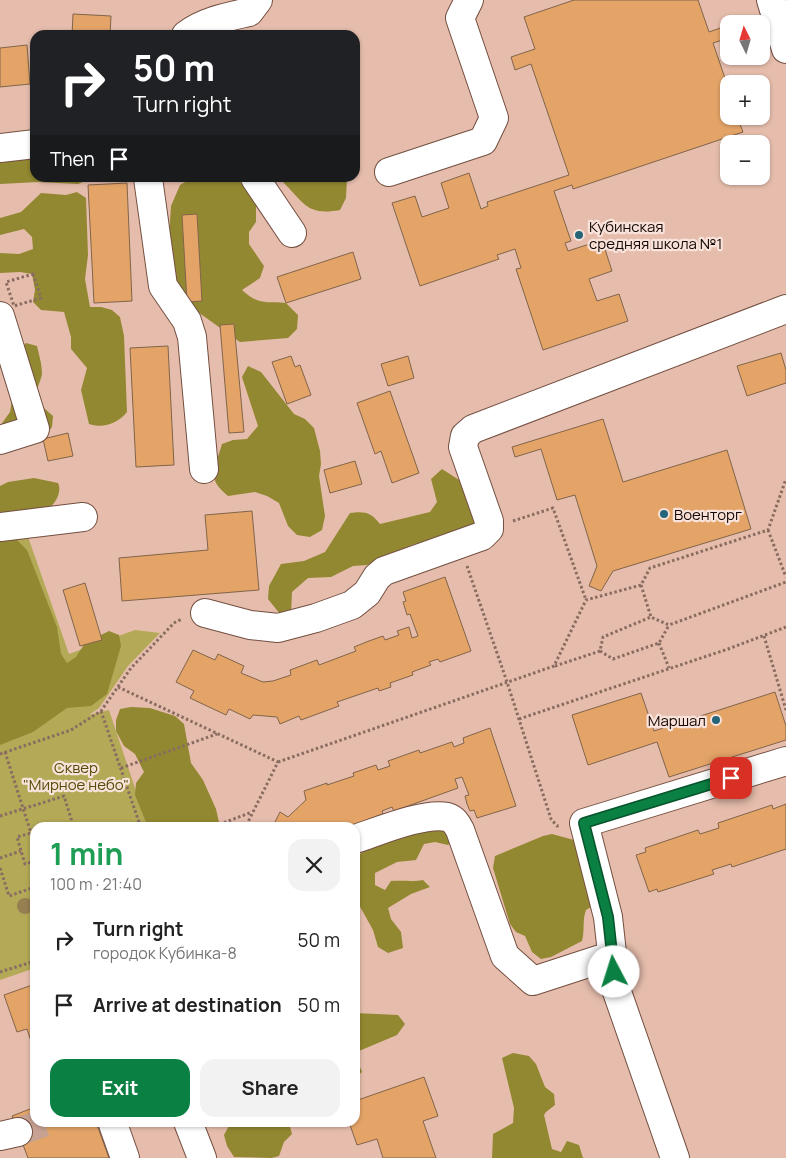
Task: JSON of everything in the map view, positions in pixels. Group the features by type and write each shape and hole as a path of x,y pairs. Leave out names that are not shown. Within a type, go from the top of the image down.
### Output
{"street":[{"path":"193,30 198,26 249,12 258,0"},
{"path":"389,172 482,140 494,118 460,18 469,0"},
{"path":"772,0 786,50"},
{"path":"0,148 30,145"},
{"path":"149,182 163,286 187,320 192,338 204,470"},
{"path":"258,182 292,233"},
{"path":"205,613 250,625 278,628 316,618 352,605 367,593 376,577 384,571 482,536 489,529 489,521 463,447 465,436 473,429 786,309"},
{"path":"0,440 35,429 7,311"},
{"path":"0,527 83,517"},
{"path":"675,1158 616,989 608,917 584,823 786,761"},
{"path":"360,837 418,819 447,817 455,821 460,830 505,956 533,981 613,955"},
{"path":"114,1127 125,1158"},
{"path":"190,1127 202,1158"},
{"path":"3,1158 6,1139"}],"path":[{"path":"34,274 41,298 7,311 6,282 34,274"},
{"path":"786,479 768,530 786,577"},
{"path":"489,529 552,508 586,600 554,666"},
{"path":"586,600 641,585 650,568 768,530"},
{"path":"460,544 551,819 557,826 584,823"},
{"path":"118,687 278,762 600,651 613,659 659,642 669,625 786,582"},
{"path":"641,585 652,617 669,625"},
{"path":"0,754 71,730 101,711 131,668 174,623 190,615 205,613"},
{"path":"600,651 603,637 652,617"},
{"path":"519,719 786,627"},
{"path":"764,636 786,710"},
{"path":"659,642 669,668"},
{"path":"101,711 139,822"},
{"path":"120,768 217,734"},
{"path":"5,752 30,833 17,837 25,864 30,862"},
{"path":"248,822 278,762"},
{"path":"0,816 64,796 72,822"},
{"path":"226,822 253,812"},
{"path":"0,858 21,851"},
{"path":"0,868 9,896 30,889"},
{"path":"0,972 30,963"}],"green space":[{"name":"Сквер \"Мирное небо\"","path":"26,531 69,654 135,630 160,633 128,666 99,708 89,715 109,710 146,822 30,822 30,970 0,980 0,535"}],"shaded area":[{"path":"30,145 30,182 38,182 0,184 0,148"},
{"path":"38,182 83,182 78,184"},
{"path":"185,182 268,182 256,199 256,222 249,232 249,244 264,266 260,278 242,290 258,301 286,303 298,315 297,329 288,338 240,342 181,300 167,267 171,206 180,185"},
{"path":"283,182 347,182 346,198 340,210 320,211 302,202"},
{"path":"77,192 86,198 88,255 85,279 90,307 112,310 120,317 124,336 127,412 115,422 100,426 89,424 81,390 87,368 71,349 71,337 64,312 41,310 33,302 35,290 32,274 20,272 0,273 0,253 19,254 33,249 32,237 24,229 0,235 0,218 21,212 41,193 66,195"},
{"path":"26,343 37,346 41,363 42,374 35,397 53,416 52,427 38,443 27,444 0,426 10,412 16,376 16,353"},
{"path":"248,366 261,372 294,414 305,419 314,428 320,451 321,464 319,476 325,516 322,530 310,537 297,535 288,526 279,503 255,492 228,496 214,478 215,466 222,444 233,440 247,439 258,426 242,377"},
{"path":"442,469 470,487 476,511 475,524 426,543 414,544 367,565 353,566 331,577 308,578 292,592 291,614 280,614 268,599 269,586 281,564 304,561 325,552 350,513 367,513 380,524 430,512 437,502 431,479"},
{"path":"34,478 58,483 59,491 56,500 43,512 0,524 0,486 8,482"},
{"path":"0,539 17,540 27,550 57,627 61,654 67,663 76,657 85,643 109,631 119,635 121,646 107,694 91,706 67,708 33,732 0,745"},
{"path":"131,707 150,708 175,716 184,724 191,763 203,780 216,809 219,822 146,822 135,795 136,783 144,772 135,754 124,746 116,731 116,720 120,709"},
{"path":"431,821 457,838 448,845 435,842 424,844 416,860 397,862 375,873 375,885 385,890 391,881 423,880 430,887 411,894 388,908 391,919 401,932 403,948 388,953 378,947 373,930 360,907 360,854 374,845"},
{"path":"552,834 574,840 591,907 586,910 582,941 551,957 541,959 532,952 525,936 516,932 510,924 493,868 495,856"},
{"path":"360,1013 398,1015 405,1024 397,1035 360,1051"},
{"path":"513,1053 529,1056 536,1064 545,1087 554,1094 555,1105 544,1115 552,1149 561,1152 567,1141 579,1145 583,1158 492,1158 493,1134 513,1123 514,1108 502,1058"},
{"path":"228,1127 290,1127 292,1134 284,1142 279,1156 272,1158 234,1157 227,1146 224,1135"}],"building":[{"path":"574,0 698,0 709,32 720,28 720,41 713,43 724,75 720,75 720,125 740,125 743,132 734,135 720,135 720,140 573,189 572,185 554,191 571,241 565,243 568,251 602,240 612,271 589,279 597,301 619,294 628,321 543,350 516,269 521,268 515,249 497,255 499,259 420,286 392,203 415,196 422,217 449,208 441,183 469,173 481,209 488,206 487,202 569,175 531,64 515,70 511,57 535,49 524,17"},
{"path":"73,14 111,16 110,30 72,30"},
{"path":"27,45 30,84 0,87 0,48"},
{"path":"127,183 132,301 94,303 88,185"},
{"path":"197,214 202,301 187,302 182,215"},
{"path":"353,252 361,279 286,303 277,277"},
{"path":"234,324 244,432 229,433 220,325"},
{"path":"168,346 174,465 136,467 130,348"},
{"path":"781,353 786,370 786,383 747,396 737,366"},
{"path":"291,356 295,367 300,365 311,395 287,404 272,362"},
{"path":"408,356 414,378 388,386 381,364"},
{"path":"390,391 419,473 392,483 381,451 375,454 357,403"},
{"name":"Военторг","path":"603,419 623,482 727,450 751,529 613,571 601,591 589,586 597,566 575,495 557,500 541,449 515,457 512,447"},
{"path":"68,433 73,456 48,461 43,439"},
{"path":"355,461 362,484 330,493 324,470"},
{"path":"252,511 259,590 122,601 119,558 208,550 205,515"},
{"path":"445,577 471,651 440,662 438,659 429,662 431,665 412,672 413,675 390,683 391,687 379,691 378,688 337,702 339,706 301,720 299,716 280,724 277,717 253,715 250,719 229,709 226,715 190,698 194,691 176,682 193,650 215,660 218,654 244,666 241,673 263,682 291,675 290,670 317,660 319,665 356,651 354,647 383,636 385,640 399,635 397,631 409,627 412,638 418,636 410,614 407,615 403,602 406,601 403,592"},
{"path":"85,583 102,640 80,646 63,590"},
{"path":"775,692 786,726 786,740 669,777 657,742 588,765 572,715 641,693 654,731"},
{"path":"490,728 516,806 477,818 474,810 470,811 467,804 465,796 469,795 462,777 455,779 458,788 394,811 392,807 382,811 383,814 360,822 275,822 280,812 288,817 306,800 304,791 354,776 353,773 376,765 378,770 390,766 388,761 419,750 420,753 452,742 454,747 464,743 463,738"},
{"path":"786,804 786,849 732,867 731,864 712,870 714,874 658,892 657,889 649,892 636,855 646,852 645,848 698,830 700,834 719,828 718,823 772,805 773,809"},
{"path":"30,986 30,1038 27,1029 17,1032 4,995"},
{"path":"424,1077 438,1116 423,1121 436,1158 383,1158 377,1139 357,1145 351,1127 360,1127 360,1099"},
{"path":"30,1109 30,1127 98,1127 109,1158 28,1158 12,1116"}],"tunnel":[{"path":"18,1132 32,1127"}],"place":[{"name":"Кубинская средняя школа №1","path":"579,235"},
{"name":"Военторг","path":"664,514"},
{"name":"Маршал","path":"716,720"}],"route":[{"path":"614,972 608,917 584,823 731,778"}]}
